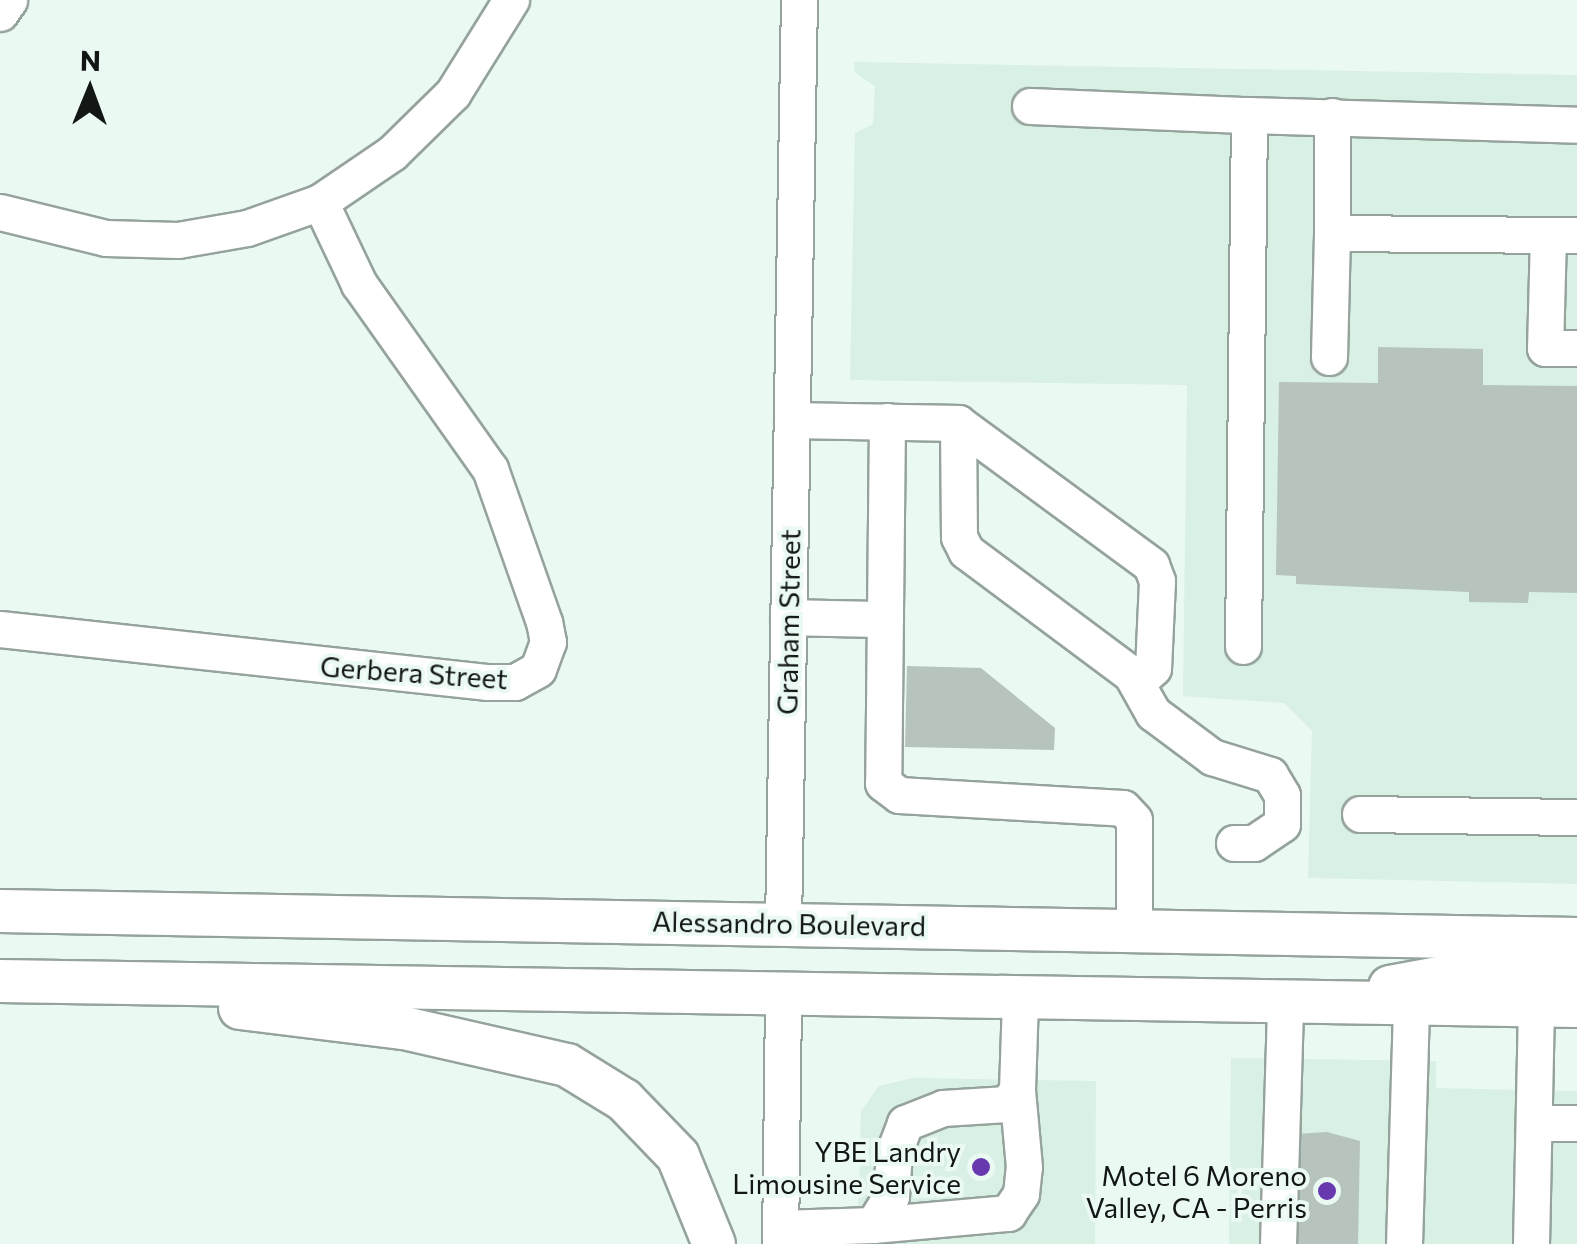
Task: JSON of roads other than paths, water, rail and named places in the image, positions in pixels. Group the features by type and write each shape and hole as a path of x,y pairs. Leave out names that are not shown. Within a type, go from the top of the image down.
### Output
{"main road":[{"name":"Alessandro Boulevard","path":"0,910 1577,939"},
{"name":"Graham Street","path":"783,924 783,994"},
{"path":"1332,1004 1460,974 1577,974"},
{"path":"0,981 1556,1006"},
{"path":"0,989 166,999 404,1028 567,1065 624,1100 678,1156 714,1244"}],"street":[{"path":"0,13 9,0"},
{"path":"0,212 87,235 178,240 246,228 320,202 392,152 453,93 511,0"},
{"name":"Graham Street","path":"783,924 799,0"},
{"path":"1030,106 1577,125"},
{"path":"1243,646 1248,115"},
{"path":"1328,357 1332,116"},
{"name":"Gerbera Street","path":"0,629 488,682 515,682 538,669 548,642 544,622 490,469 359,284 320,202"},
{"path":"1332,233 1562,235 1546,348 1577,348"},
{"path":"792,420 958,424 1151,565 1157,582 1154,668 1144,676 1131,674"},
{"path":"887,421 881,748 890,793 1123,808 1134,820 1134,928"},
{"path":"958,424 959,537 966,551 1131,674 1152,714 1212,756 1270,775 1282,795 1282,824 1254,843 1234,843"},
{"path":"788,617 885,619"},
{"path":"1360,814 1577,817"},
{"name":"Graham Street","path":"780,1236 783,994"},
{"path":"780,1236 1008,1213 1021,1194 1024,1168 1017,1090 1020,998"},
{"path":"1278,1244 1285,1003"},
{"path":"1404,1244 1411,1006"},
{"path":"1531,1244 1535,1123 1556,1006"},
{"path":"873,1225 892,1196 894,1152 905,1123 943,1108 1007,1104 1017,1090"},
{"path":"1535,1123 1577,1124"}],"place":[{"name":"YBE Landry Limousine Service","path":"981,1167"},
{"name":"Motel 6 Moreno Valley, CA - Perris","path":"1327,1191"}]}
